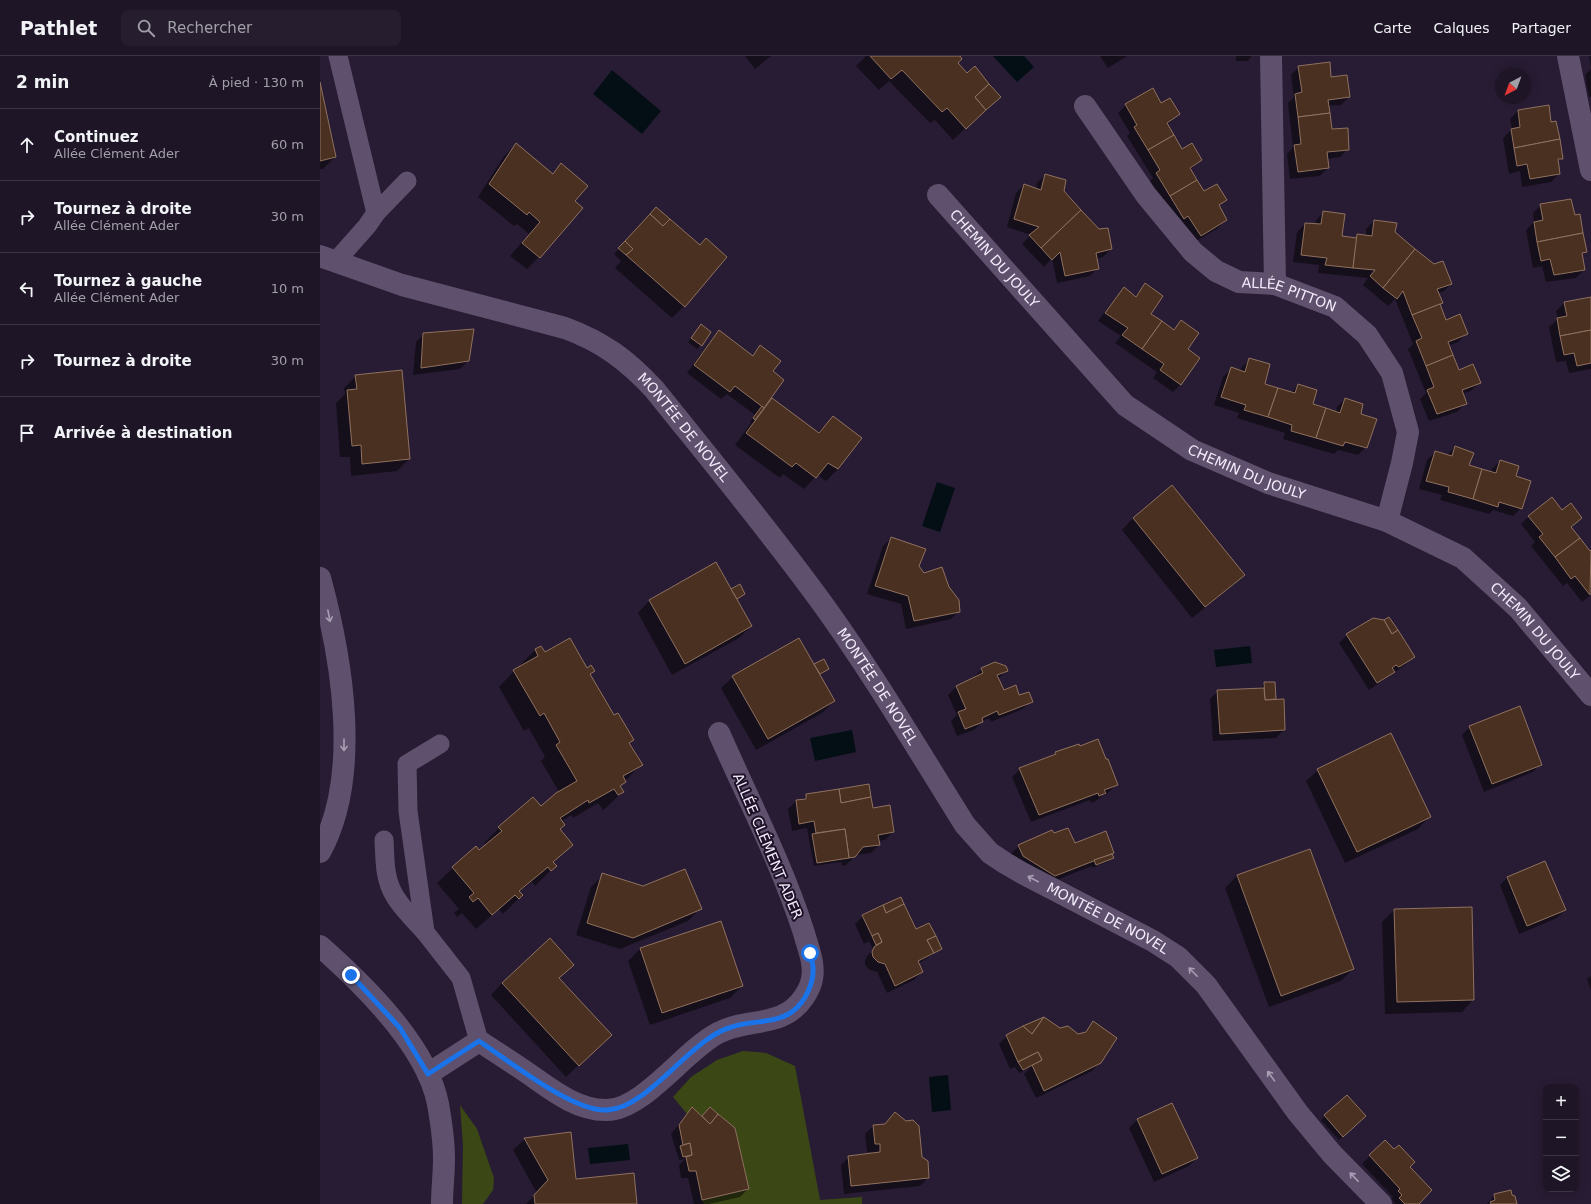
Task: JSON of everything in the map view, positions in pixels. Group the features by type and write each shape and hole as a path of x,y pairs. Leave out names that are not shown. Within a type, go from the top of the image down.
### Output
{"street":[{"path":"1271,56 1275,284"},
{"path":"1568,56 1591,170"},
{"name":"ALLÉE PITTON","path":"1085,106 1146,195 1193,252 1216,271 1239,282 1275,284 1335,307 1367,335 1392,374 1408,432 1402,463 1387,521"},
{"name":"CHEMIN DU JOULY","path":"938,195 1125,406 1192,450 1268,483 1387,521 1463,558 1518,608 1591,695"},
{"name":"MONTÉE DE NOVEL","path":"328,259 402,285 580,333 609,348 638,372 654,389 758,519 822,604 884,694 965,825 977,839 990,853 1024,874 1153,940 1178,957 1206,985 1298,1113 1332,1154 1381,1204"},
{"path":"320,578 341,683 344,751 344,771 340,796 333,822 320,852"},
{"name":"ALLÉE CLÉMENT ADER","path":"479,1041 560,1095 594,1109 608,1110 622,1108 636,1100 694,1049 718,1033 732,1026 780,1017 793,1011 801,1002 808,992 812,980 813,968 810,953 793,900 719,733"},
{"path":"320,946 351,975 400,1028 428,1074 438,1103 444,1158 442,1204"},
{"path":"428,1074 479,1041"}],"lane":[{"path":"338,56 376,213"},
{"path":"328,259 367,226 376,213 408,181"},
{"path":"425,932 408,811 408,764 440,744"},
{"path":"384,840 386,869 392,891 461,978 479,1041"}],"green space":[{"path":"743,1051 766,1053 795,1066 820,1200 862,1197 862,1204 704,1204 702,1200 749,1189 735,1128 710,1107 702,1116 692,1108 687,1114 673,1097 691,1077 717,1060"},
{"path":"460,1105 477,1129 494,1178 493,1190 483,1204 462,1204 463,1145"}],"shaded area":[{"path":"993,56 1024,56 1034,67 1017,82"},
{"path":"612,70 661,111 642,134 593,94"},
{"path":"937,482 955,488 940,532 922,526"},
{"path":"1250,646 1252,663 1216,667 1214,650"},
{"path":"852,730 856,752 815,761 810,738"},
{"path":"948,1075 951,1110 932,1112 929,1077"},
{"path":"628,1144 630,1160 590,1164 588,1148"}],"building":[{"path":"870,56 960,56 962,59 958,63 967,73 975,66 989,84 975,97 986,110 966,129 947,108 942,112 902,70 891,79"},
{"path":"1330,62 1331,77 1347,75 1350,97 1328,100 1330,113 1298,117 1295,94 1302,92 1298,66"},
{"path":"320,82 336,157 320,161"},
{"path":"989,84 1001,97 986,110 975,97"},
{"path":"1153,88 1161,103 1170,98 1180,114 1167,123 1174,135 1148,150 1134,127 1137,125 1125,104"},
{"path":"1549,105 1551,122 1556,121 1560,139 1514,148 1511,129 1520,127 1518,110"},
{"path":"1330,113 1332,129 1348,128 1349,150 1327,152 1329,168 1298,172 1294,145 1301,144 1298,117"},
{"path":"1174,135 1182,149 1192,143 1202,160 1190,168 1197,180 1170,196 1156,173 1160,170 1148,150"},
{"path":"1560,139 1563,159 1558,159 1560,174 1530,179 1527,164 1517,166 1514,148"},
{"path":"516,143 553,174 561,163 588,186 575,201 583,208 540,258 522,243 540,222 529,212 527,215 489,184"},
{"path":"1045,174 1066,180 1064,191 1081,210 1041,248 1029,235 1039,227 1014,219 1024,184 1041,190"},
{"path":"1197,180 1204,191 1217,184 1227,200 1219,205 1227,220 1201,236 1188,216 1184,219 1170,196"},
{"path":"1571,199 1575,215 1580,214 1583,233 1537,242 1534,222 1543,220 1540,204"},
{"path":"656,207 670,219 663,226 650,214"},
{"path":"1081,210 1099,229 1108,228 1112,249 1096,253 1099,269 1065,276 1060,252 1052,260 1041,248"},
{"path":"1323,211 1345,214 1342,236 1357,238 1353,268 1325,265 1327,258 1301,255 1305,223 1321,224"},
{"path":"650,214 663,226 670,219 700,245 706,238 727,257 685,307 626,255 633,249 625,241"},
{"path":"1374,220 1397,223 1395,232 1415,249 1383,288 1370,276 1375,270 1353,268 1357,234 1372,236"},
{"path":"1583,233 1587,252 1582,253 1585,270 1554,275 1550,259 1541,261 1537,242"},
{"path":"625,241 633,249 626,255 618,248"},
{"path":"1415,249 1434,264 1443,261 1452,284 1437,289 1443,303 1412,315 1403,291 1397,299 1383,288"},
{"path":"1145,283 1163,296 1151,314 1162,321 1142,349 1122,335 1128,328 1105,313 1124,287 1136,297"},
{"path":"1591,297 1591,330 1560,336 1557,318 1567,316 1564,302"},
{"path":"1440,304 1446,320 1460,314 1468,334 1448,342 1453,355 1426,366 1416,341 1422,338 1412,315"},
{"path":"1181,320 1199,333 1188,349 1200,358 1181,385 1160,370 1164,364 1142,349 1162,321 1174,330"},
{"path":"701,324 711,332 702,346 691,338"},
{"path":"474,329 469,361 421,368 423,333"},
{"path":"719,330 753,356 760,345 781,361 773,371 784,380 764,408 735,386 730,392 694,365"},
{"path":"1591,330 1591,363 1577,366 1574,353 1564,355 1560,336"},
{"path":"1453,355 1459,370 1473,364 1481,383 1462,390 1467,404 1437,414 1427,390 1434,387 1426,366"},
{"path":"1249,358 1270,364 1265,384 1278,388 1268,417 1244,410 1246,405 1221,397 1231,367 1245,372"},
{"path":"402,370 410,459 362,464 361,445 352,446 347,390 357,389 355,375"},
{"path":"1298,384 1317,390 1313,404 1326,408 1316,438 1291,431 1292,425 1268,417 1278,388 1295,393"},
{"path":"772,398 819,433 833,416 862,438 838,469 828,463 816,478 796,463 792,467 746,433"},
{"path":"1345,398 1363,404 1361,414 1377,419 1367,448 1345,442 1343,446 1316,438 1326,408 1340,413"},
{"path":"762,406 764,408 755,420 753,418"},
{"path":"1455,446 1474,453 1469,465 1482,469 1473,499 1448,492 1449,487 1426,481 1435,451 1452,456"},
{"path":"1500,460 1519,466 1516,476 1531,481 1522,509 1499,502 1498,507 1473,499 1482,469 1496,473"},
{"path":"1172,485 1245,575 1205,607 1133,518"},
{"path":"1552,497 1562,510 1571,503 1582,518 1571,527 1580,538 1555,557 1539,537 1543,534 1528,516"},
{"path":"891,537 926,549 919,566 924,573 942,567 949,587 959,600 960,612 914,621 908,596 875,586"},
{"path":"1580,538 1590,551 1591,550 1590,595 1575,576 1571,579 1555,557"},
{"path":"716,562 752,626 685,664 649,600"},
{"path":"740,584 745,594 737,599 731,589"},
{"path":"1389,617 1398,630 1392,634 1384,620"},
{"path":"1373,618 1384,620 1392,634 1398,630 1415,657 1399,667 1396,665 1392,668 1395,672 1377,683 1346,634"},
{"path":"570,638 587,668 591,665 595,671 590,674 614,715 618,713 634,740 629,743 643,765 623,776 626,782 620,786 624,792 618,795 614,789 589,803 588,800 560,818 565,825 560,829 573,845 553,862 557,866 551,871 548,867 519,891 523,895 519,899 515,895 492,915 478,898 473,902 469,897 474,893 452,867 476,846 479,850 502,831 498,827 533,797 541,806 556,793 577,781 556,745 560,742 544,713 540,716 513,670 538,656 535,649 541,646 545,652"},
{"path":"799,638 835,701 768,739 732,676"},
{"path":"824,659 829,669 820,674 814,664"},
{"path":"995,662 1006,666 1008,671 997,675 1004,690 1016,685 1019,695 1029,692 1033,702 999,715 997,711 982,718 983,722 965,729 958,712 966,709 956,686 983,673 981,668"},
{"path":"1264,682 1275,682 1276,699 1265,700"},
{"path":"1264,688 1265,700 1284,699 1285,730 1220,734 1217,690"},
{"path":"1520,706 1542,765 1492,784 1469,726"},
{"path":"1391,733 1431,817 1357,852 1317,769"},
{"path":"1098,739 1118,785 1104,790 1106,793 1099,796 1098,793 1039,815 1019,768 1056,754 1055,752 1079,744 1080,746"},
{"path":"869,784 871,797 841,803 839,789"},
{"path":"839,789 841,803 871,797 873,808 890,805 894,832 878,835 880,845 863,847 855,857 849,858 845,829 816,833 814,821 799,824 796,800 806,799 806,794"},
{"path":"1068,828 1075,843 1106,831 1114,853 1055,876 1023,856 1018,845 1052,830 1054,833"},
{"path":"845,829 849,858 817,863 812,834"},
{"path":"1310,849 1354,969 1281,996 1237,875"},
{"path":"1112,854 1114,858 1096,865 1094,860"},
{"path":"1545,861 1566,910 1527,926 1507,877"},
{"path":"685,869 702,909 633,938 587,923 602,873 643,886"},
{"path":"901,897 904,904 886,913 883,905"},
{"path":"904,904 916,929 929,923 936,936 927,940 934,953 918,961 923,972 895,986 885,964 878,962 873,957 872,952 874,947 882,942 878,933 872,936 862,915 883,905 886,913"},
{"path":"1472,907 1474,1000 1397,1002 1394,909"},
{"path":"721,921 743,986 662,1013 640,948"},
{"path":"878,933 882,942 876,945 872,936"},
{"path":"936,936 942,949 934,953 927,940"},
{"path":"550,938 574,965 559,978 612,1035 579,1066 502,983"},
{"path":"1044,1017 1032,1034 1023,1026"},
{"path":"1044,1017 1060,1028 1068,1026 1078,1034 1086,1032 1093,1021 1117,1038 1101,1063 1044,1091 1032,1065 1042,1060 1038,1052 1018,1062 1006,1035 1023,1026 1032,1034"},
{"path":"1038,1052 1042,1060 1023,1070 1018,1062"},
{"path":"1347,1095 1366,1116 1343,1137 1324,1115"},
{"path":"1172,1103 1198,1158 1162,1174 1137,1119"},
{"path":"692,1107 710,1124 718,1114 735,1128 749,1189 702,1200 696,1171 689,1171 686,1157 692,1155 690,1143 683,1145 679,1125"},
{"path":"710,1107 718,1114 710,1124 702,1116"},
{"path":"895,1112 906,1121 913,1120 919,1126 922,1157 928,1161 929,1178 851,1186 848,1156 880,1152 880,1144 875,1144 873,1125 885,1124"},
{"path":"571,1132 576,1179 634,1173 637,1204 535,1204 534,1195 548,1180 524,1138"},
{"path":"1385,1140 1394,1149 1399,1145 1415,1162 1410,1167 1432,1190 1419,1204 1405,1204 1399,1198 1402,1195 1398,1191 1400,1189 1369,1155"},
{"path":"690,1143 692,1155 683,1157 680,1146"},
{"path":"1511,1190 1512,1195 1515,1196 1517,1204 1491,1204 1490,1202 1495,1200 1494,1194"}],"route":[{"path":"351,975 400,1028 428,1074 479,1041 560,1095 594,1109 608,1110 622,1108 636,1100 694,1049 718,1033 732,1026 766,1021 793,1011 808,992 812,980 813,968 810,953"}]}
